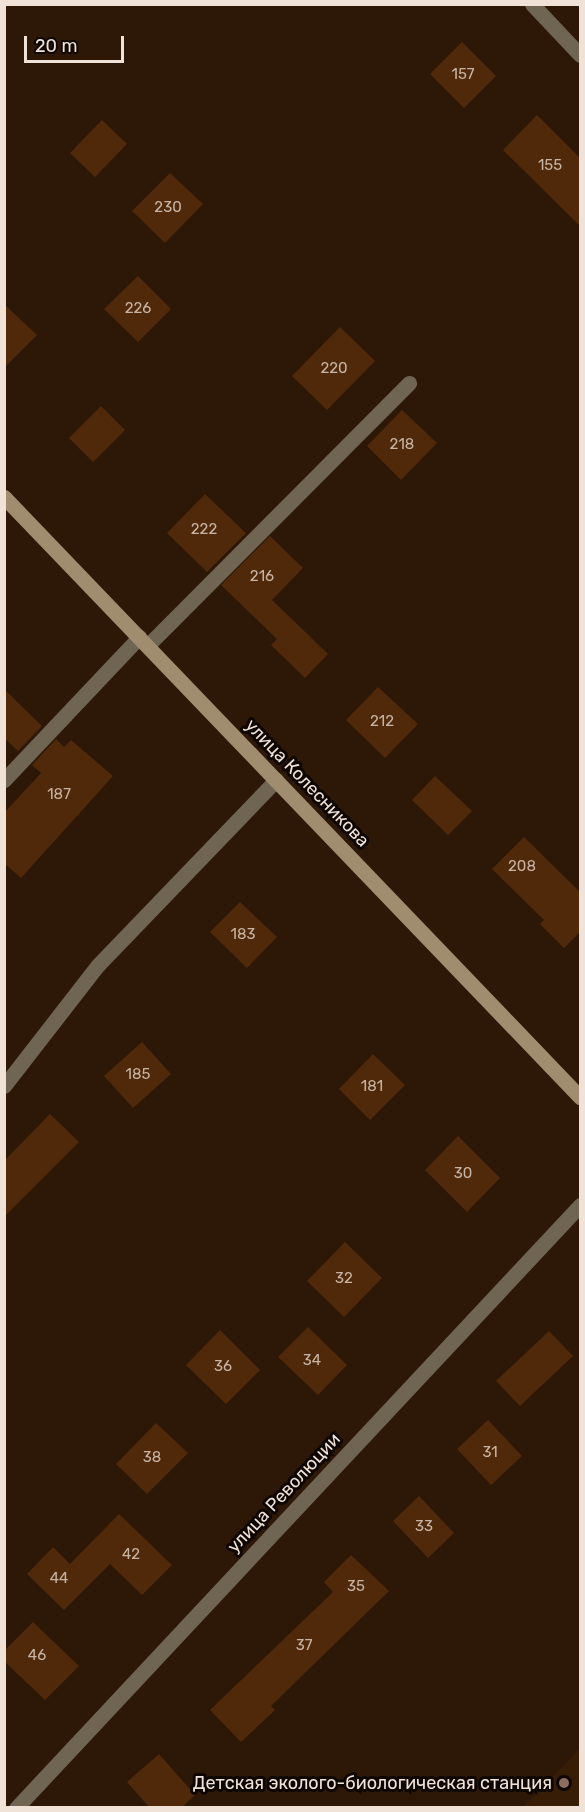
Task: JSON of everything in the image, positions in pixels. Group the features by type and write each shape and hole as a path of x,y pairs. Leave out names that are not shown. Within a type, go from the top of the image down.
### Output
{"street":[{"path":"532,4 580,55"},
{"path":"4,780 143,641 409,383"},
{"name":"улица Колесникова","path":"4,497 580,1097"},
{"path":"4,1086 98,965 276,780"},
{"name":"улица Революции","path":"16,1808 580,1205"}],"shaded area":[{"name":"Детская эколого-биологическая станция","path":"580,1747 580,1807 523,1807 571,1758"}],"building":[{"path":"462,42 496,76 464,108 430,74"},
{"path":"537,115 580,158 580,226 503,150"},
{"path":"102,120 127,144 95,177 70,153"},
{"path":"170,173 203,204 165,243 132,211"},
{"path":"138,276 171,309 138,342 104,309"},
{"path":"4,304 37,335 4,368"},
{"path":"340,327 375,361 327,410 292,376"},
{"path":"101,406 125,430 93,462 69,438"},
{"path":"402,410 437,443 401,480 367,446"},
{"path":"205,494 246,533 207,572 167,533"},
{"path":"270,536 303,568 272,600 328,654 305,678 271,645 277,639 221,585"},
{"path":"378,687 418,724 385,758 346,720"},
{"path":"4,689 42,726 18,751 4,738"},
{"path":"56,739 64,747 71,740 113,776 21,878 4,863 4,813 41,773 32,765"},
{"path":"435,776 472,811 448,835 412,800"},
{"path":"524,837 580,892 580,932 564,948 540,924 544,920 492,869"},
{"path":"240,902 277,937 247,968 210,932"},
{"path":"142,1042 171,1074 133,1108 104,1076"},
{"path":"373,1054 405,1085 370,1120 339,1089"},
{"path":"50,1114 79,1142 4,1217 4,1161"},
{"path":"458,1136 500,1178 467,1212 425,1170"},
{"path":"345,1242 382,1278 344,1317 307,1281"},
{"path":"308,1327 347,1365 318,1395 278,1357"},
{"path":"220,1330 260,1370 226,1404 186,1365"},
{"path":"549,1331 573,1356 520,1406 496,1381"},
{"path":"488,1420 522,1456 491,1485 457,1449"},
{"path":"156,1423 188,1453 147,1494 116,1464"},
{"path":"419,1496 454,1533 428,1558 393,1521"},
{"path":"119,1514 172,1565 142,1595 110,1564 64,1610 27,1574 53,1547 70,1564"},
{"path":"351,1555 389,1591 271,1706 275,1710 241,1742 210,1710 333,1592 324,1582"},
{"path":"33,1622 79,1666 45,1700 4,1661 4,1651"},
{"path":"159,1754 195,1795 181,1808 150,1808 127,1782"}],"place":[{"name":"Детская эколого-биологическая станция","path":"564,1783"}]}
